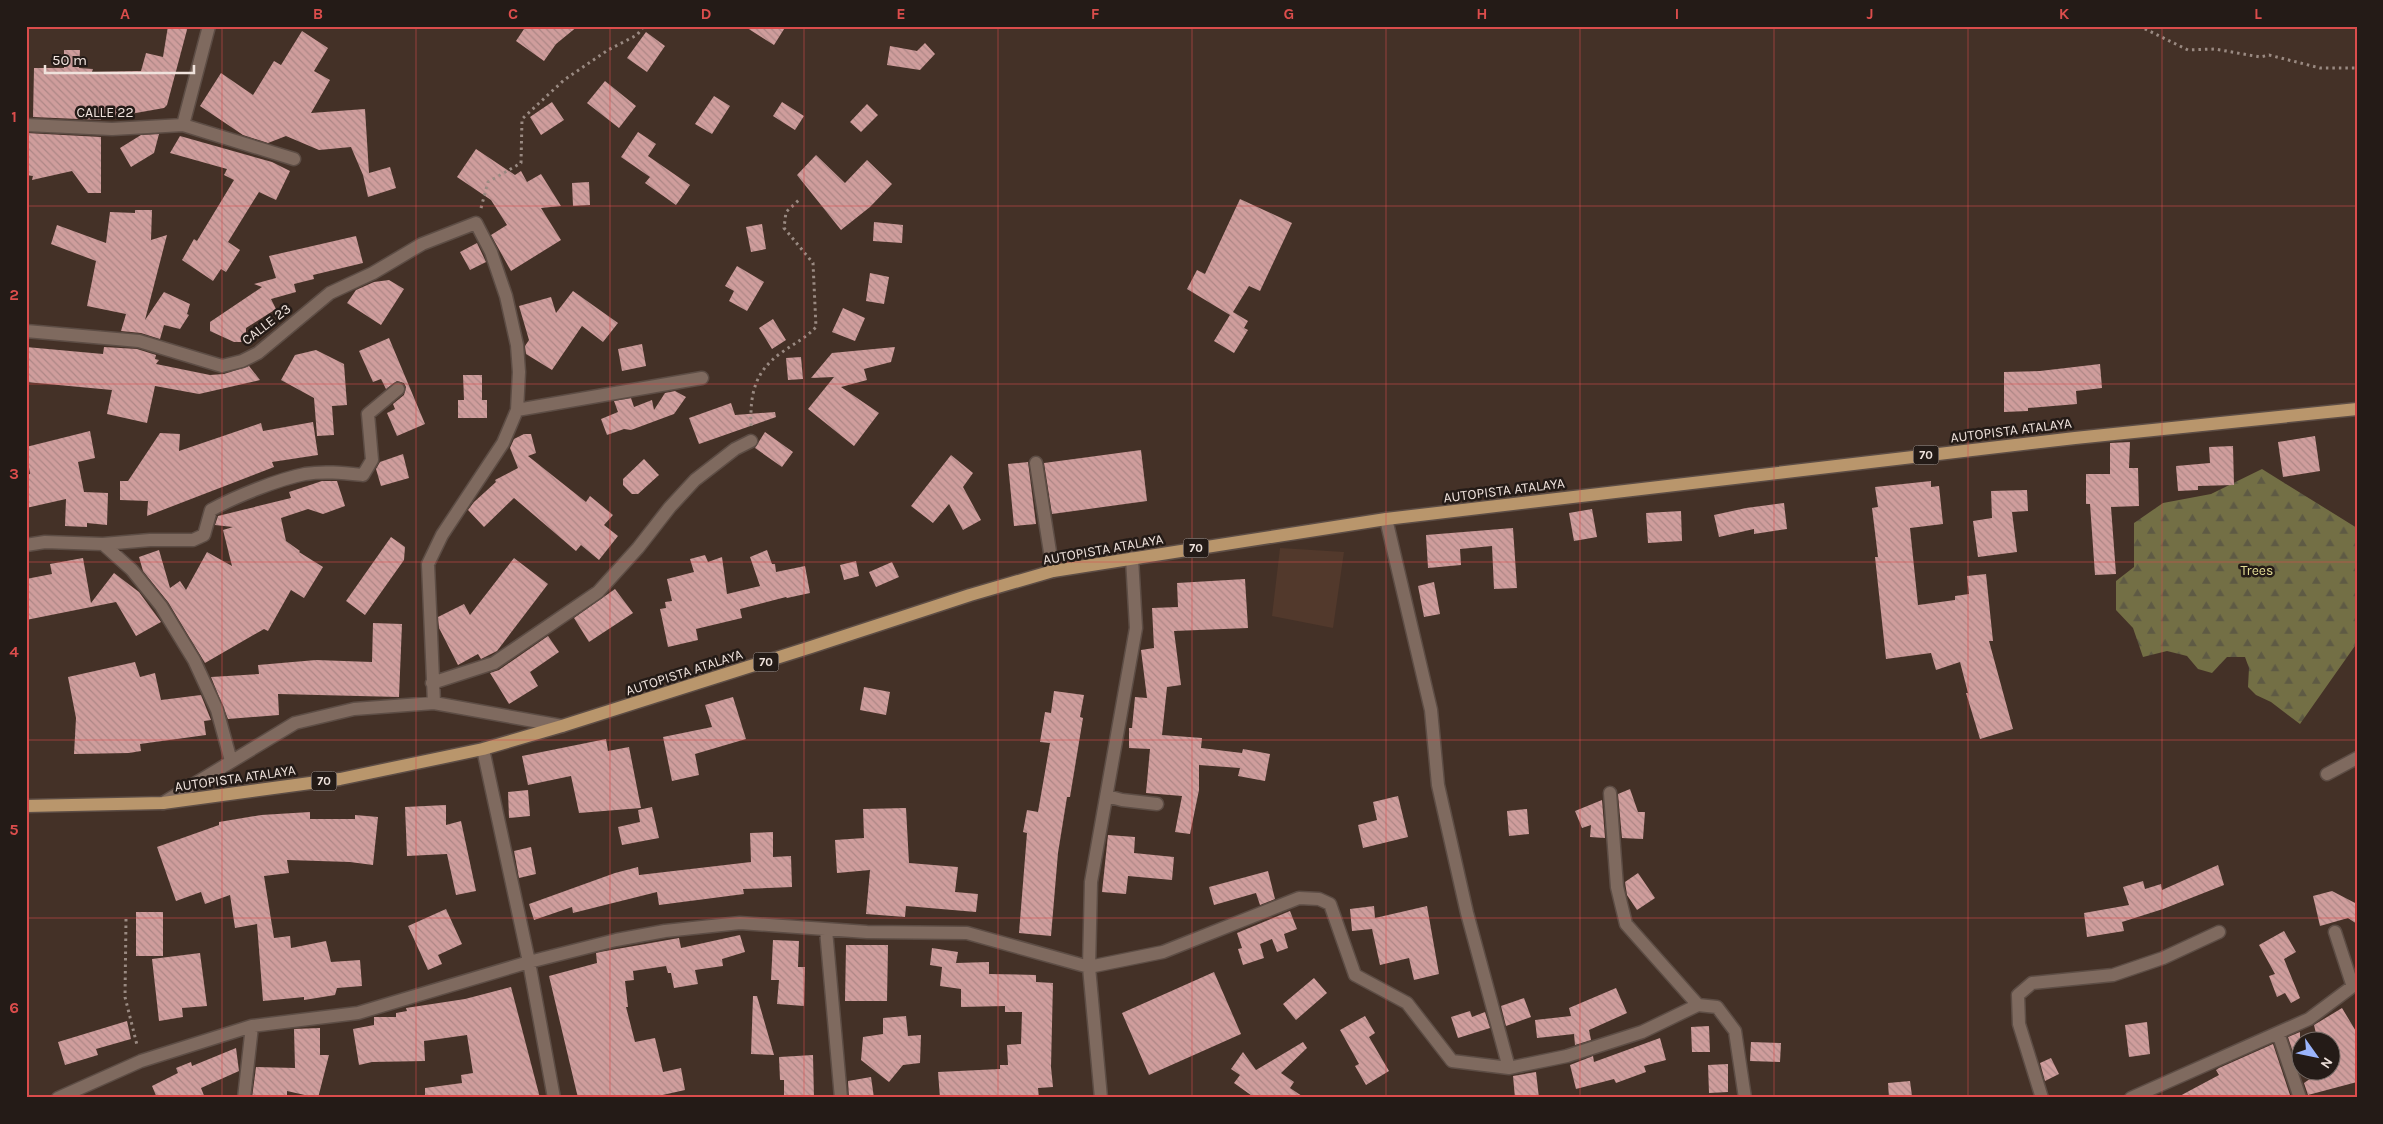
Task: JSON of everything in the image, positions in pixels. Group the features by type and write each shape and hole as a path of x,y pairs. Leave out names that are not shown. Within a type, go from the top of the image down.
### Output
{"main road":[{"name":"AUTOPISTA ATALAYA","path":"26,806 163,802 340,779 483,749 562,726 970,595 1053,571 1386,519 2075,438 2357,409"}],"street":[{"path":"209,26 183,124 294,159"},
{"name":"CALLE 22","path":"26,125 112,129 183,124"},
{"path":"434,703 428,564 442,535 503,443 517,410 519,372 517,345 506,296 492,252 476,223"},
{"name":"CALLE 23","path":"26,331 139,341 222,366 242,361 258,352 330,293 373,273 422,244 476,223"},
{"path":"517,410 702,378"},
{"path":"26,545 45,542 103,544 150,540 193,540 204,535 211,510 227,501 304,475 335,472 363,475 372,460 368,414 398,389"},
{"path":"432,683 494,663 598,592 695,480 735,448 751,441"},
{"path":"1036,463 1053,571"},
{"path":"1386,519 1431,710 1440,794 1467,913 1509,1068"},
{"path":"103,544 132,570 161,606 194,660 218,710 232,761"},
{"path":"1101,1098 1089,967 1091,882 1136,628 1132,558"},
{"path":"163,802 295,723 354,709 434,703 562,726"},
{"path":"483,749 530,962 554,1098"},
{"path":"2327,774 2357,758"},
{"path":"1610,793 1617,887 1626,924 1698,1005"},
{"path":"1106,796 1157,804"},
{"path":"58,1098 141,1060 252,1026 358,1012 530,962 646,935 740,923 826,930 967,933 1089,967 1162,952 1299,898 1319,899 1330,904 1355,975 1407,1004 1452,1061 1509,1068 1567,1056 1642,1032 1698,1005 1717,1007 1735,1031 1745,1098"},
{"path":"826,930 841,1098"},
{"path":"2042,1098 2019,1024 2018,995 2032,984 2113,975 2163,958 2219,932"},
{"path":"2131,1098 2309,1019 2354,983 2335,932"},
{"path":"244,1098 252,1026"},
{"path":"2278,1033 2300,1098"}],"path":[{"path":"476,223 488,182 521,163 522,119 564,80 608,50 637,35 644,26"},
{"path":"2139,26 2188,50 2215,49 2260,57 2269,55 2320,68 2357,68"},
{"path":"751,441 750,399 758,376 779,354 808,336 816,327 813,263 784,228 786,212 801,198"},
{"path":"126,919 125,997 141,1060"}],"shaded area":[{"path":"1280,548 1344,552 1333,628 1272,616"}],"green space":[{"name":"Trees","path":"2262,469 2357,528 2357,643 2300,724 2271,702 2256,695 2248,687 2249,668 2245,657 2227,657 2212,673 2198,669 2187,656 2167,651 2143,657 2133,628 2116,610 2116,581 2134,567 2134,523 2163,503 2211,494"}],"building":[{"path":"168,26 188,26 167,105 164,108 102,119 101,116 101,120 33,117 34,68 64,68 64,50 80,50 79,68 93,69 92,72 141,71 146,53 163,57"},
{"path":"526,26 578,26 556,44 544,61 516,41"},
{"path":"744,26 786,26 774,45"},
{"path":"302,31 328,48 314,71 330,80 311,113 365,109 369,173 390,167 396,188 368,197 363,175 351,147 319,150 286,136 268,143 243,135 200,106 221,73 253,95 274,61 281,65"},
{"path":"646,32 665,46 647,72 627,58"},
{"path":"925,43 935,54 920,70 887,65 890,46 917,51"},
{"path":"605,81 636,106 619,128 587,103"},
{"path":"714,96 730,106 712,134 695,124"},
{"path":"552,102 564,120 541,135 530,117"},
{"path":"782,102 804,116 795,130 773,116"},
{"path":"867,104 878,115 861,132 850,122"},
{"path":"638,132 656,144 648,156 690,185 676,205 645,183 650,177 621,157"},
{"path":"26,133 101,137 101,193 88,193 72,171 32,180 33,176 26,175"},
{"path":"159,134 154,153 131,167 120,148 141,135"},
{"path":"180,136 272,162 290,171 276,200 259,192 228,242 240,250 226,272 221,269 213,281 182,260 194,239 197,241 234,180 224,175 227,169 170,153"},
{"path":"476,149 515,175 521,171 527,182 541,174 561,206 541,208 561,240 511,271 491,235 507,225 491,200 457,177"},
{"path":"816,155 845,183 867,160 892,184 870,207 841,230 797,175"},
{"path":"589,182 590,205 573,206 572,183"},
{"path":"1240,199 1292,223 1260,291 1249,286 1233,312 1248,321 1244,328 1248,330 1234,353 1214,341 1230,315 1187,289 1197,270 1205,274"},
{"path":"135,210 152,210 151,240 167,235 145,320 164,292 190,304 187,314 189,315 180,329 164,325 160,339 141,333 121,331 126,314 87,306 96,261 51,244 57,225 106,243 110,212 135,213"},
{"path":"874,222 903,225 902,243 873,241"},
{"path":"762,224 766,249 751,252 746,227"},
{"path":"356,236 363,263 313,275 314,279 294,284 296,292 271,299 276,309 246,328 246,342 234,342 210,331 210,322 262,287 254,284 276,278 269,256"},
{"path":"477,243 486,262 470,270 460,252"},
{"path":"737,266 764,282 747,311 729,301 734,291 725,286"},
{"path":"870,273 889,277 884,304 866,301"},
{"path":"389,280 404,289 381,325 347,303 356,290 374,282"},
{"path":"573,291 618,323 603,342 582,326 552,370 526,354 525,346 529,340 519,306 551,297 556,313"},
{"path":"843,308 865,318 855,341 832,332"},
{"path":"773,319 786,340 772,349 759,328"},
{"path":"389,338 425,424 397,436 387,413 395,409 393,404 404,395 406,387 404,383 397,381 386,389 381,379 373,382 359,351"},
{"path":"642,344 646,366 622,371 618,349"},
{"path":"26,347 103,354 104,347 137,349 156,355 155,359 159,360 156,364 210,375 224,374 249,366 260,380 199,394 155,386 147,423 107,414 112,390 26,382"},
{"path":"895,347 891,362 864,369 867,380 841,387 879,413 854,446 808,409 834,377 811,378 832,353"},
{"path":"316,350 344,364 347,405 332,406 334,435 317,436 314,398 281,380 295,355"},
{"path":"801,357 803,379 788,380 786,358"},
{"path":"2100,364 2102,388 2076,391 2077,404 2028,408 2028,411 2004,412 2004,372 2040,371"},
{"path":"463,375 482,375 482,400 487,400 487,418 458,418 458,400 464,400"},
{"path":"675,391 686,397 674,414 631,430 624,429 607,435 601,419 618,412 614,401 631,398 634,407 652,400 654,410 665,393"},
{"path":"731,403 735,415 775,412 776,417 699,444 689,418"},
{"path":"313,422 318,455 272,462 274,467 147,516 148,501 120,500 120,481 128,481 160,433 180,434 179,451 261,423 263,431"},
{"path":"90,431 95,458 78,462 84,492 108,493 107,525 87,523 87,527 65,526 66,499 26,508 26,475 30,474 26,447"},
{"path":"765,432 793,452 782,467 755,448"},
{"path":"524,434 531,434 536,453 528,456 586,502 590,496 613,515 604,525 618,536 599,560 581,545 576,551 514,498 484,527 468,510 496,482 495,480 518,468 510,448 514,439"},
{"path":"2315,436 2320,471 2283,477 2278,442"},
{"path":"2130,442 2129,468 2138,468 2139,506 2111,507 2116,574 2095,575 2090,504 2086,504 2086,474 2110,474 2110,443"},
{"path":"2233,446 2234,485 2198,486 2198,490 2178,491 2176,466 2210,463 2209,447"},
{"path":"1141,450 1147,501 1052,514 1044,463"},
{"path":"403,454 409,478 381,486 376,469 380,462"},
{"path":"951,455 973,473 963,487 981,520 963,530 949,504 933,523 911,506"},
{"path":"644,459 659,475 638,494 632,494 623,485 623,479"},
{"path":"1028,462 1036,524 1014,526 1008,464"},
{"path":"322,481 337,481 345,506 323,514 308,509 281,518 286,541 299,552 323,567 304,598 291,590 268,631 264,629 205,663 168,602 143,571 139,557 159,550 170,588 180,581 186,590 207,552 232,566 223,530 233,527 215,525 218,516 291,498 289,492"},
{"path":"1931,481 1931,487 1939,486 1943,524 1910,528 1918,605 1955,600 1955,596 1969,594 1967,576 1986,574 1993,641 1989,641 2013,729 1980,739 1966,693 1968,693 1960,662 1936,670 1931,653 1886,659 1875,557 1878,557 1872,508 1878,507 1875,487"},
{"path":"2027,490 2028,511 2012,512 2017,552 1978,557 1973,521 1992,518 1991,491"},
{"path":"1784,503 1787,529 1754,534 1754,529 1719,537 1714,515"},
{"path":"1592,509 1597,537 1574,541 1569,513"},
{"path":"1681,511 1682,541 1648,543 1646,513"},
{"path":"1513,528 1517,588 1494,589 1492,546 1460,549 1461,565 1428,568 1426,535"},
{"path":"391,537 405,547 404,560 365,615 346,601"},
{"path":"767,550 772,564 775,564 776,572 805,566 810,593 740,609 742,618 696,629 698,640 668,647 660,609 666,608 665,602 672,601 667,579 694,572 690,559 705,555 708,562 722,557 727,594 760,586 750,557"},
{"path":"83,558 91,603 114,573 139,592 161,622 136,636 116,602 26,620 26,579 52,574 50,564"},
{"path":"514,558 548,584 497,651 481,659 478,654 458,665 439,628 438,617 464,604 470,615"},
{"path":"856,561 859,576 844,580 840,565"},
{"path":"892,562 899,577 876,587 869,572"},
{"path":"1245,579 1248,628 1174,631 1181,685 1167,687 1162,735 1202,738 1201,748 1242,753 1243,749 1270,754 1265,781 1238,776 1240,768 1199,765 1199,790 1190,834 1175,832 1182,796 1146,793 1150,749 1129,748 1129,728 1132,728 1135,697 1147,698 1141,650 1154,648 1152,608 1178,607 1177,583"},
{"path":"1434,582 1440,614 1424,617 1418,586"},
{"path":"615,589 633,613 589,642 574,618"},
{"path":"373,623 402,624 399,697 278,694 279,715 228,719 211,677 259,674 258,665 316,660 372,662"},
{"path":"548,636 559,652 530,672 538,686 509,704 490,673 499,670"},
{"path":"135,662 140,677 155,673 161,700 201,695 211,720 204,721 206,735 140,744 141,751 129,753 74,754 76,718 68,677"},
{"path":"864,687 890,692 886,715 860,710"},
{"path":"1054,691 1084,695 1080,717 1083,718 1070,797 1067,797 1058,853 1051,936 1019,933 1027,833 1023,832 1027,810 1038,812 1050,743 1040,742 1045,712 1051,713"},
{"path":"733,697 746,739 695,754 699,775 672,781 663,737 712,727 705,705"},
{"path":"606,739 608,751 629,747 641,808 579,813 571,776 528,785 522,756"},
{"path":"1630,789 1638,812 1645,812 1643,839 1622,838 1618,794"},
{"path":"528,790 530,816 509,818 508,792"},
{"path":"1398,796 1408,837 1363,848 1358,825 1377,820 1373,802"},
{"path":"1602,800 1605,838 1590,837 1591,825 1582,828 1575,811"},
{"path":"446,805 446,825 461,821 476,891 456,895 447,854 407,856 405,807"},
{"path":"652,807 659,838 622,845 618,827 640,822 638,810"},
{"path":"906,808 909,863 958,867 955,892 978,894 976,912 906,906 905,917 866,914 870,870 837,873 835,840 864,838 863,809"},
{"path":"1527,809 1529,834 1509,836 1507,811"},
{"path":"310,812 310,819 355,819 355,815 378,817 373,865 350,862 287,860 289,873 264,876 274,938 290,936 291,948 326,941 331,962 360,960 362,986 337,988 335,995 304,1000 304,997 263,1001 257,924 235,928 230,895 205,904 201,892 176,901 157,847 219,825 219,822 261,815"},
{"path":"773,832 773,857 791,856 792,887 743,889 744,894 659,905 657,892 573,913 572,907 534,920 529,904 615,873 638,867 639,875 751,862 750,833"},
{"path":"1108,835 1135,837 1134,853 1174,857 1172,880 1128,876 1126,894 1102,892"},
{"path":"531,847 536,874 519,878 514,851"},
{"path":"2218,865 2224,885 2163,909 2122,922 2124,931 2087,937 2084,913 2129,905 2123,887 2143,881 2145,889 2161,884 2162,890"},
{"path":"1268,871 1275,899 1260,905 1256,893 1214,905 1209,887"},
{"path":"1638,873 1655,898 1637,910 1627,895 1625,882"},
{"path":"2332,891 2357,904 2357,924 2348,918 2320,926 2313,896"},
{"path":"1374,906 1375,918 1427,906 1439,974 1414,980 1409,958 1380,965 1372,929 1352,931 1350,909"},
{"path":"446,909 462,944 438,955 442,964 428,970 408,926"},
{"path":"1290,911 1297,929 1284,934 1288,948 1277,952 1272,939 1260,944 1264,958 1243,965 1238,949 1242,948 1237,933"},
{"path":"136,912 163,912 163,956 136,956"},
{"path":"2284,931 2296,952 2284,959 2300,998 2291,1003 2285,993 2277,997 2269,976 2275,974 2259,945"},
{"path":"740,935 745,952 722,959 723,966 695,970 698,984 674,988 671,973 668,973 666,966 633,971 634,980 625,981 628,1007 626,1007 635,1042 655,1038 663,1072 681,1068 685,1090 649,1098 578,1098 549,976 597,963 596,953 600,952 679,938 681,948"},
{"path":"773,940 799,941 798,967 805,967 804,1006 777,1004 779,980 771,980"},
{"path":"846,945 888,945 887,1001 845,1001"},
{"path":"932,948 958,952 956,963 989,962 989,974 1036,975 1036,982 1053,983 1051,1067 1053,1087 1038,1088 1039,1098 940,1098 938,1072 1000,1069 1000,1065 1008,1065 1007,1045 1021,1044 1022,1012 1005,1012 1005,1006 961,1007 961,989 940,986 942,967 930,965"},
{"path":"200,953 207,1006 182,1008 183,1017 159,1021 152,959"},
{"path":"1214,972 1241,1034 1149,1075 1122,1013"},
{"path":"1314,978 1327,993 1296,1020 1283,1004"},
{"path":"511,987 540,1098 425,1098 425,1088 462,1083 461,1075 473,1073 467,1035 424,1041 425,1061 372,1062 359,1065 353,1029 374,1025 374,1017 396,1017 396,1013 407,1011 406,1008 465,999"},
{"path":"1616,988 1627,1013 1589,1030 1591,1040 1575,1045 1574,1034 1537,1038 1535,1020 1571,1016 1569,1008"},
{"path":"753,996 757,996 774,1055 751,1054"},
{"path":"1524,998 1531,1017 1506,1026 1501,1006"},
{"path":"2342,1008 2357,1033 2357,1082 2308,1095 2304,1083 2305,1082 2340,1082 2340,1032 2316,1032 2314,1025"},
{"path":"1470,1011 1472,1017 1485,1012 1490,1028 1458,1038 1451,1017"},
{"path":"906,1016 908,1036 921,1035 920,1063 903,1065 889,1082 861,1060 863,1037 883,1034 883,1018"},
{"path":"1365,1016 1375,1033 1369,1037 1389,1071 1366,1085 1355,1066 1359,1064 1340,1030"},
{"path":"127,1021 131,1039 96,1049 98,1055 65,1065 58,1042"},
{"path":"2147,1022 2150,1054 2129,1057 2125,1025"},
{"path":"1709,1026 1710,1052 1692,1052 1691,1027"},
{"path":"320,1028 320,1055 329,1055 318,1098 287,1091 287,1098 252,1098 256,1067 295,1068 294,1029"},
{"path":"1660,1038 1666,1060 1644,1066 1646,1072 1616,1083 1614,1079 1576,1089 1570,1065 1593,1056 1594,1062"},
{"path":"1303,1042 1307,1048 1281,1073 1294,1082 1290,1088 1305,1098 1255,1098 1234,1083 1240,1075 1231,1069 1243,1052 1256,1070"},
{"path":"1751,1042 1781,1043 1780,1062 1750,1061"},
{"path":"2273,1044 2291,1098 2176,1098 2219,1075 2216,1070 2219,1068"},
{"path":"236,1048 239,1071 201,1088 205,1098 157,1098 152,1086 178,1073 176,1068 191,1062 192,1066"},
{"path":"813,1055 814,1098 784,1098 784,1080 780,1080 779,1057"},
{"path":"2051,1058 2059,1074 2045,1081 2040,1063"},
{"path":"1728,1064 1728,1092 1709,1093 1708,1065"},
{"path":"1536,1072 1539,1098 1515,1098 1513,1076"},
{"path":"871,1077 874,1098 849,1098 848,1081"},
{"path":"1910,1081 1912,1096 1889,1098 1888,1083"}]}
